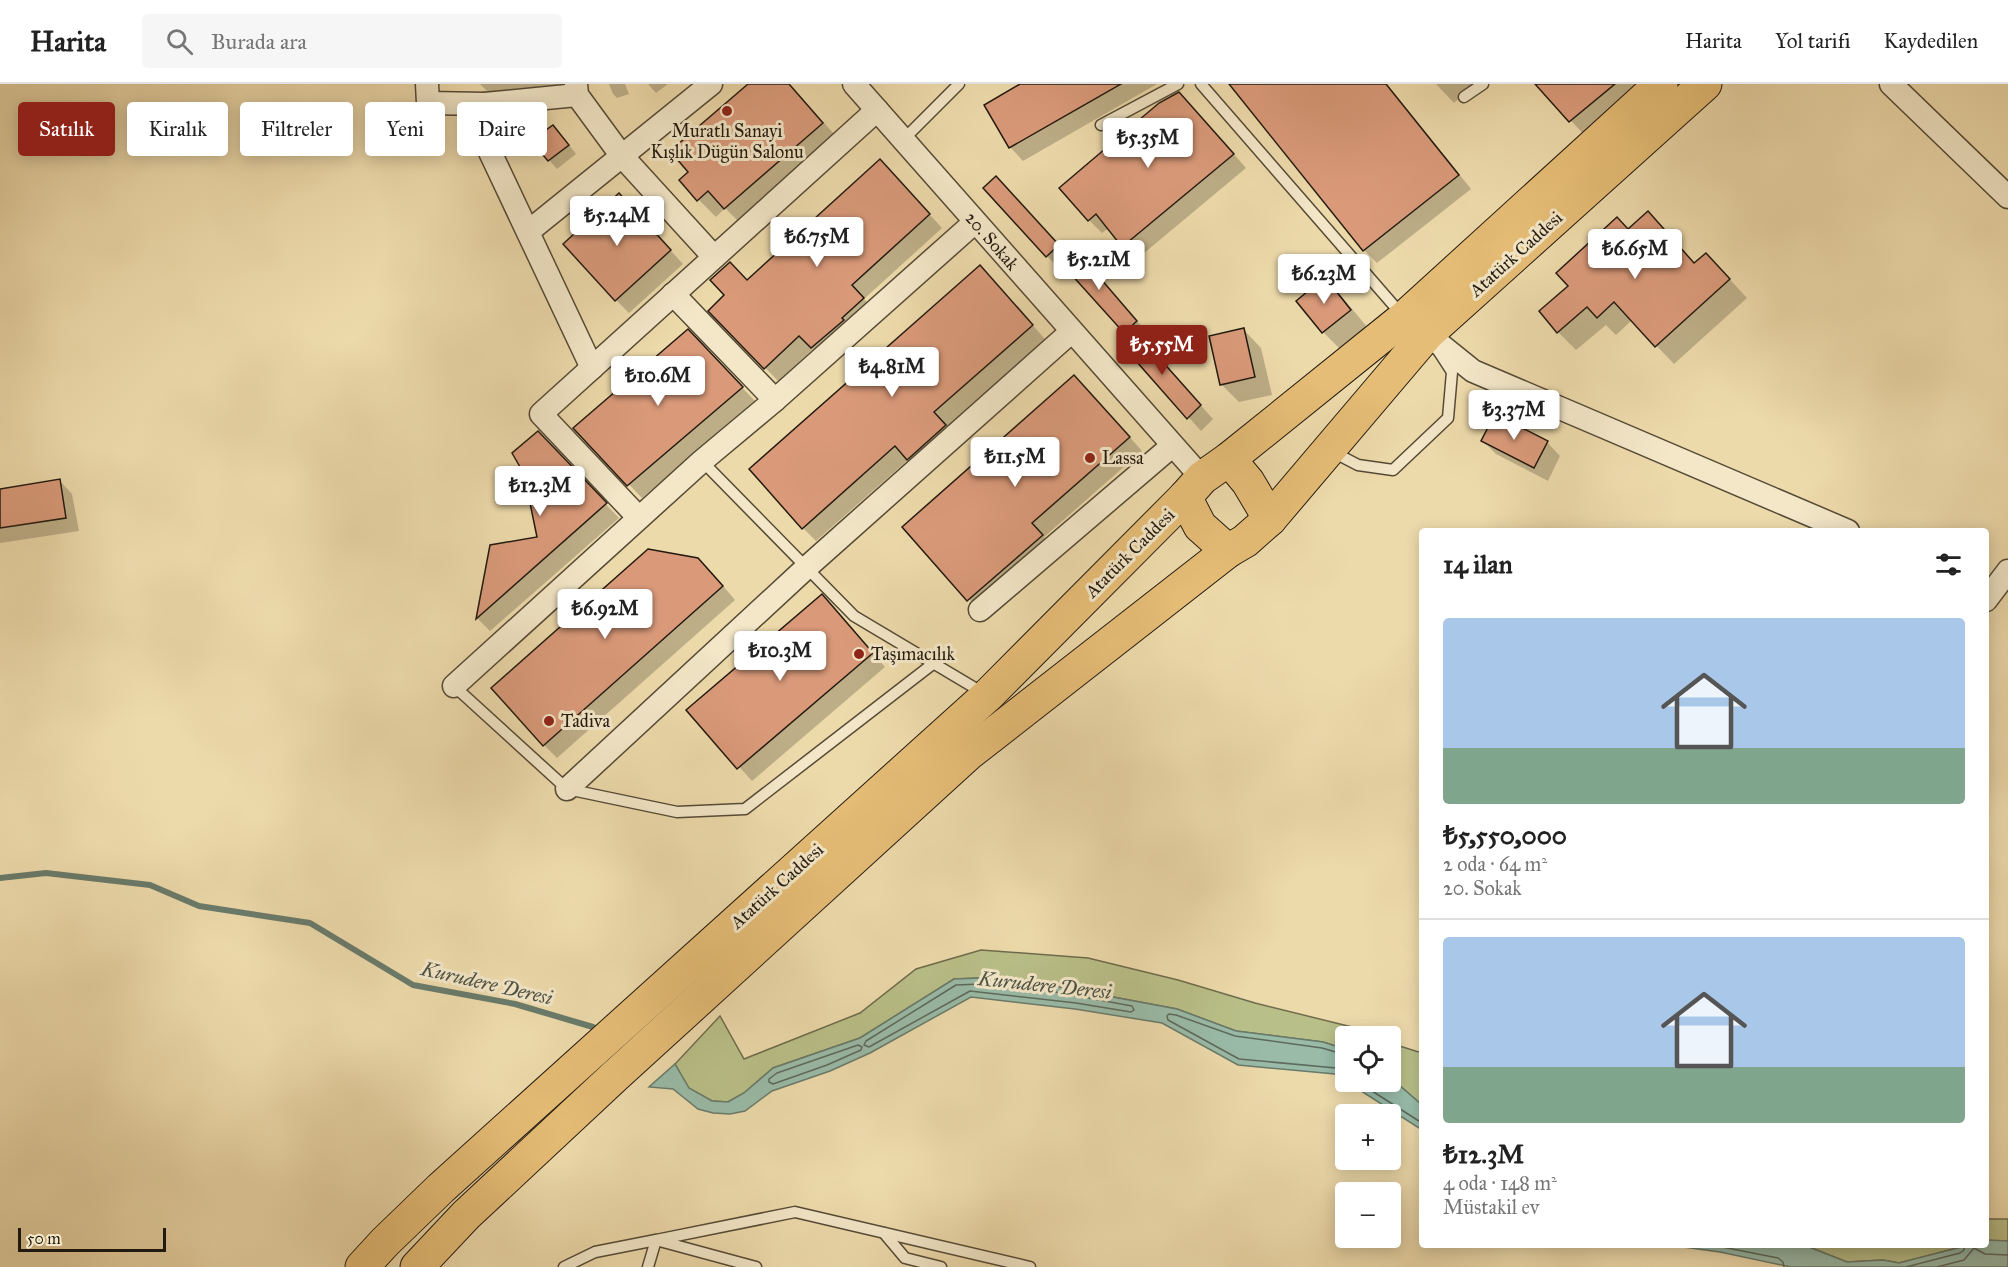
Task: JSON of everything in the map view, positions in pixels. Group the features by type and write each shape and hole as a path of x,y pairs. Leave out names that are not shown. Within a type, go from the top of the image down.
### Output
{"main road":[{"name":"Atatürk Caddesi","path":"362,1267 441,1188 593,1053 640,1032 968,754 1270,519 1329,449 1416,326 1661,84"},
{"name":"Atatürk Caddesi","path":"417,1267 466,1215 615,1076 640,1032 988,695 1194,488 1229,459 1416,326 1705,84"},
{"path":"1229,459 1248,482 1270,519"},
{"path":"1194,488 1200,526 1228,551"}],"street":[{"path":"427,84 428,103 457,104"},
{"path":"529,231 711,84"},
{"name":"20. Sokak","path":"854,84 1172,446 1194,488"},
{"path":"1891,84 2008,197"},
{"path":"497,102 577,89 621,155 714,257"},
{"path":"639,518 541,414 877,110"},
{"path":"492,156 592,368"},
{"path":"454,686 702,461 775,400 975,222"},
{"path":"673,294 775,400"},
{"path":"1416,326 1473,371 1841,528"},
{"path":"567,789 806,567 1071,332"},
{"path":"980,610 1172,446"},
{"path":"1989,593 2008,571"}],"lane":[{"path":"903,140 959,84"},
{"path":"1101,125 1178,84"},
{"path":"1201,84 1416,326 1452,372 1448,418 1393,470 1358,465 1329,449"},
{"path":"1464,97 1483,84"},
{"path":"702,461 854,616 988,695"},
{"path":"454,686 567,789 676,812 746,809 934,663"},
{"path":"564,1267 595,1252 795,1212 1030,1267"},
{"path":"884,1233 905,1258 941,1267"},
{"path":"648,1267 656,1240"},
{"path":"656,1240 756,1267"}],"green space":[{"path":"981,950 1088,958 1348,1026 1335,1026 1335,1046 1323,1042 1236,1031 1177,1009 1006,977 954,979 860,1038 773,1068 744,1093 728,1102 712,1101 688,1088 675,1064 720,1016 744,1059 860,1013 916,969"},
{"path":"1401,1046 1419,1052 1419,1102 1401,1087"},
{"path":"1989,1219 2008,1219 2008,1241 1989,1241"},
{"path":"1812,1248 1957,1248 1899,1263 1883,1260 1847,1262"}],"water":[{"path":"1006,977 1177,1009 1236,1031 1323,1042 1335,1046 1335,1074 1238,1065 1162,1023 1075,1009 971,997 870,1053 830,1071 772,1091 745,1111 730,1114 713,1113 698,1109 673,1089 649,1087 675,1064 689,1088 712,1101 728,1102 744,1093 773,1068 860,1038 954,979"},
{"path":"1401,1087 1419,1102 1419,1128 1401,1117 1401,1104 1381,1104 1363,1092 1401,1092"},
{"path":"1989,1240 2008,1241 2008,1267 1791,1267 1691,1248 1812,1248 1847,1262 1883,1260 1899,1263 1957,1248 1989,1248"}],"building":[{"path":"748,84 789,84 823,123 724,209 708,191 697,201 679,180 688,172 670,151"},
{"path":"1020,84 1121,84 1009,148 984,105"},
{"path":"1229,84 1386,84 1459,175 1363,251"},
{"path":"1535,84 1615,84 1569,122"},
{"path":"1179,92 1234,154 1122,247 1096,214 1088,221 1059,188 1159,103"},
{"path":"553,125 569,145 548,161 544,156 547,156 547,129"},
{"path":"880,159 930,214 852,285 864,298 842,318 844,320 811,348 799,336 764,369 708,311 724,295 710,280 730,262 747,280"},
{"path":"996,176 1059,245 1046,257 983,188"},
{"path":"619,193 671,250 615,301 563,244"},
{"path":"1648,211 1694,263 1706,253 1730,279 1655,347 1614,302 1597,318 1587,307 1557,333 1539,311 1568,286 1556,273 1617,217 1628,229"},
{"path":"1076,250 1137,321 1124,333 1061,263"},
{"path":"980,265 1033,325 934,412 946,425 907,460 895,446 802,529 749,469"},
{"path":"1325,277 1351,310 1322,333 1296,301"},
{"path":"1244,328 1255,377 1220,385 1209,336"},
{"path":"688,329 743,387 627,486 573,428"},
{"path":"1137,333 1201,405 1187,419 1122,345"},
{"path":"1074,375 1130,437 1032,523 1043,535 967,601 902,527"},
{"path":"1495,414 1548,441 1534,468 1481,441"},
{"path":"538,431 607,503 476,619 490,545 537,537 524,474 512,453"},
{"path":"60,479 66,518 0,528 0,489"},
{"path":"648,549 698,558 723,586 543,746 491,688"},
{"path":"822,594 873,653 737,769 686,710"}],"waterway":[{"name":"Kurudere Deresi","path":"0,878 46,873 150,885 199,906 310,923 413,985 515,1004 593,1027"}],"place":[{"name":"Muratlı Sanayi Kışlık Dügün Salonu","path":"727,111"},
{"name":"Lassa","path":"1090,458"},
{"name":"Taşımacılık","path":"859,654"},
{"name":"Tadiva","path":"549,721"}]}
